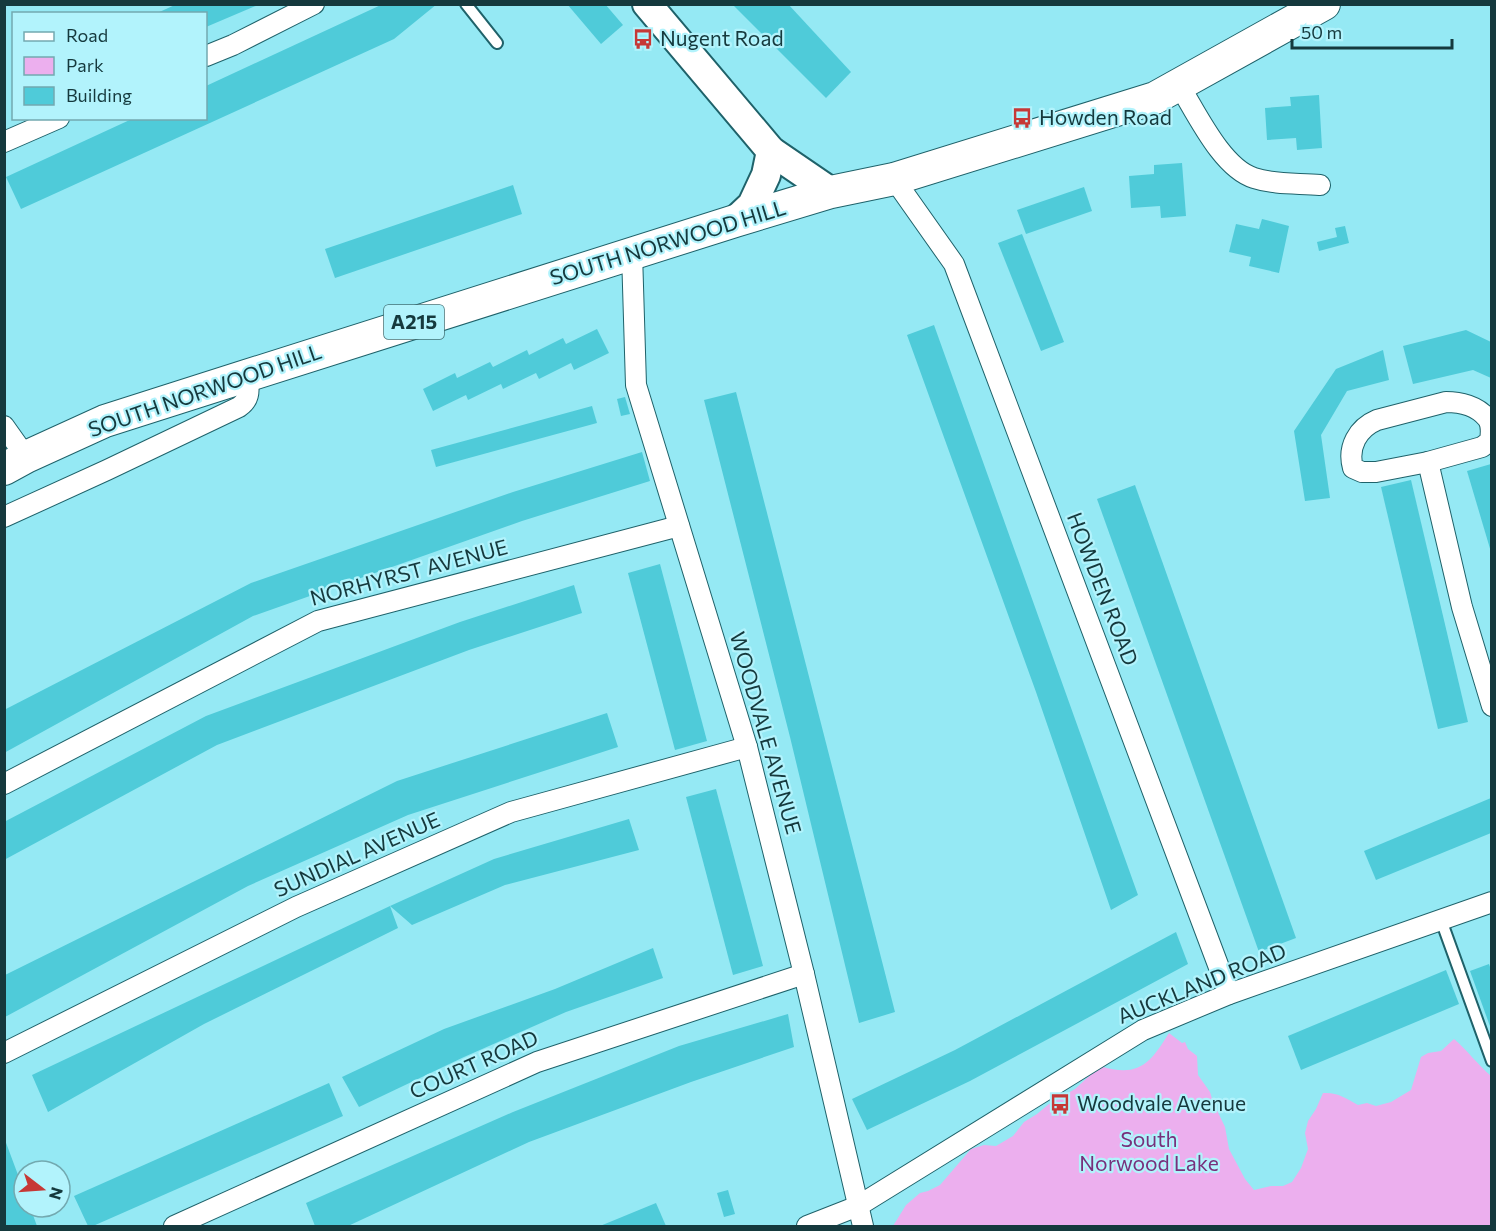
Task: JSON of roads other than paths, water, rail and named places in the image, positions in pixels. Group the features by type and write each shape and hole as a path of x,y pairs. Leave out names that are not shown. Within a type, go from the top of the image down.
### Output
{"main road":[{"path":"647,4 771,151 831,192"},
{"name":"SOUTH NORWOOD HILL","path":"15,463 105,422 246,376 735,221 831,192 894,179 1155,98 1324,4"},
{"path":"735,221 752,205 766,175 771,151"}],"street":[{"path":"207,56 314,4"},
{"path":"1179,85 1222,155 1240,172 1272,182 1320,185"},
{"path":"6,137 53,120"},
{"name":"HOWDEN ROAD","path":"894,179 954,264 1229,994"},
{"name":"WOODVALE AVENUE","path":"632,253 636,385 747,747 804,974 863,1227"},
{"path":"4,517 239,407 248,396 246,376"},
{"path":"1446,402 1459,402 1488,418 1491,430 1490,441 1482,447 1428,462 1376,472 1362,472 1353,468 1352,446 1367,424 1446,402"},
{"path":"4,426 15,463"},
{"path":"1428,462 1462,607 1491,706"},
{"name":"NORHYRST AVENUE","path":"4,784 318,621 679,526"},
{"name":"SUNDIAL AVENUE","path":"4,1053 296,907 511,812 747,747"},
{"name":"AUCKLAND ROAD","path":"807,1227 858,1206 1143,1030 1229,994 1491,902"},
{"name":"COURT ROAD","path":"174,1227 537,1062 804,974"}],"lane":[{"path":"466,4 497,44"},
{"path":"1441,920 1491,1061"}],"place":[{"name":"Nugent Road","path":"643,39"},
{"name":"Howden Road","path":"1022,118"},
{"name":"Woodvale Avenue","path":"1060,1104"}],"park label":[{"name":"South Norwood Lake","path":"1149,1152"}]}
